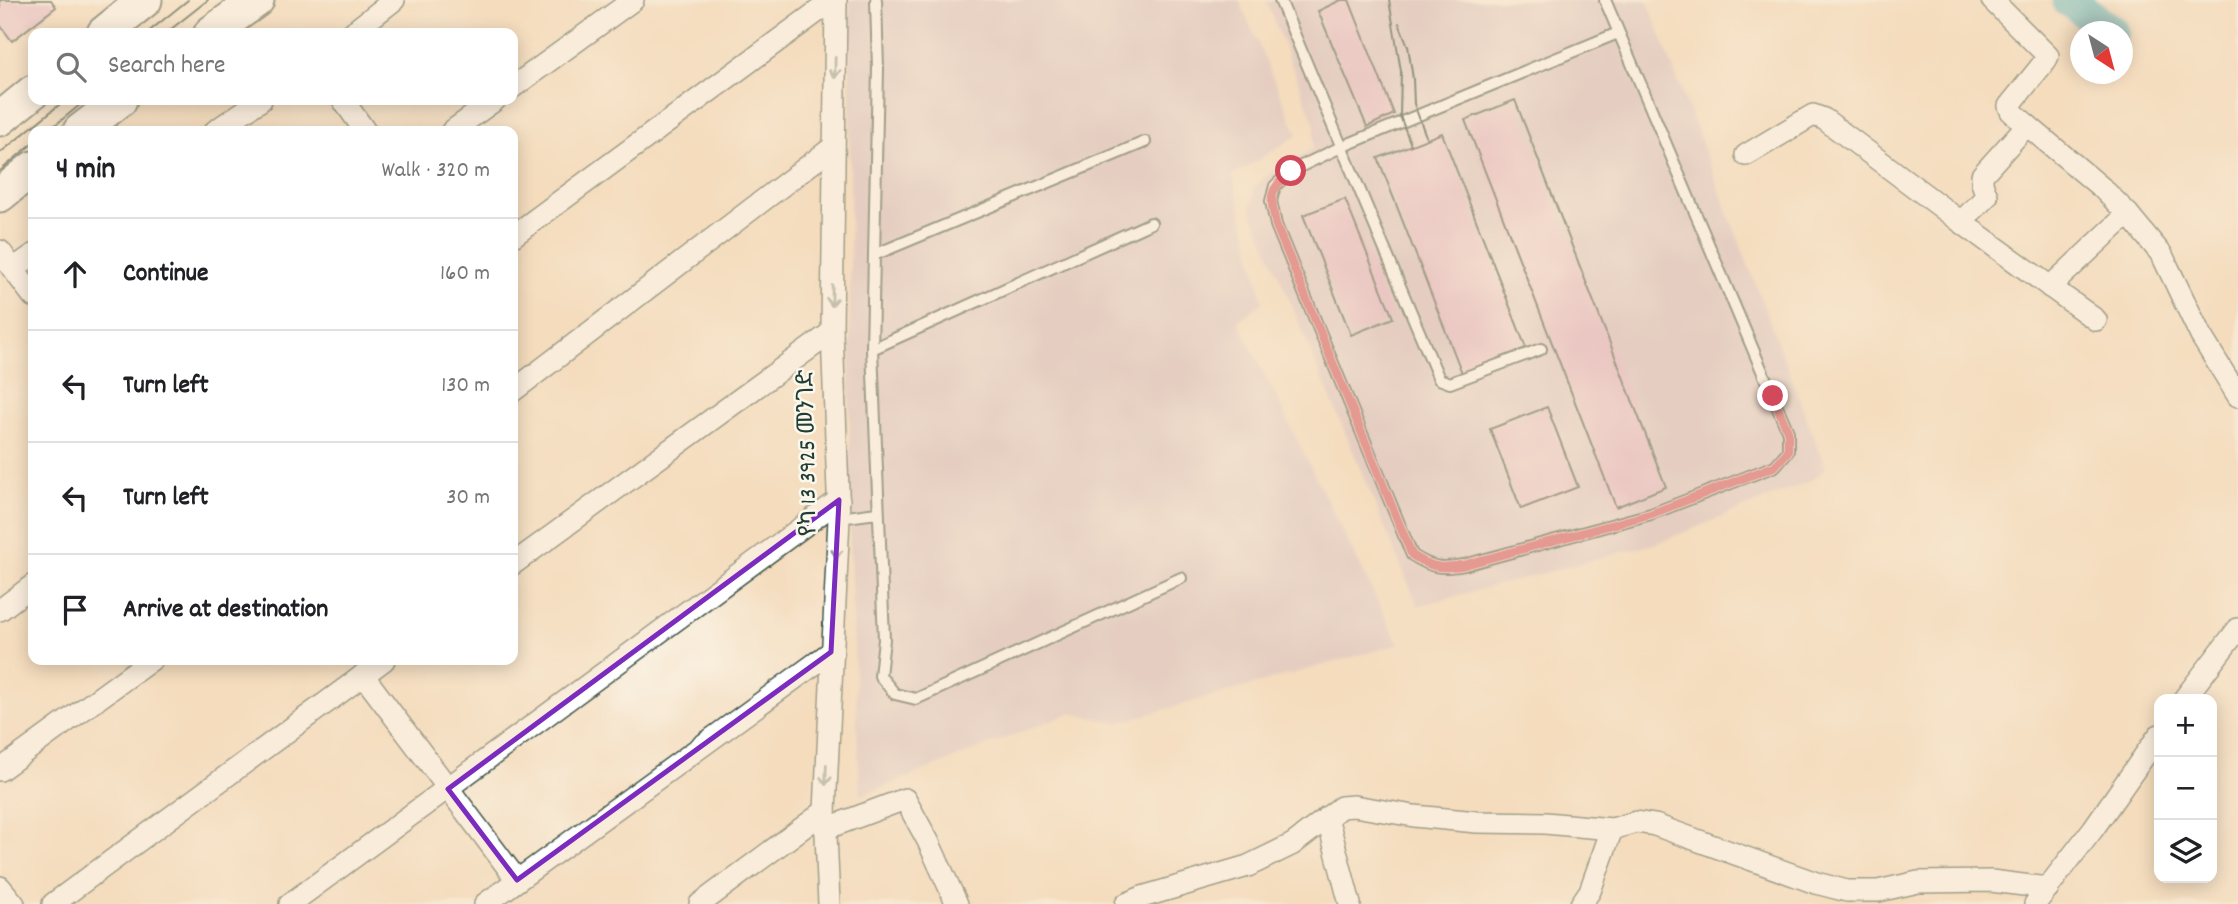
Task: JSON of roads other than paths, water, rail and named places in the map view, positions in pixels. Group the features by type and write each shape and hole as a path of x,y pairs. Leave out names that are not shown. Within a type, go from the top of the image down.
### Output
{"main road":[{"path":"110,28 145,0"},
{"path":"218,28 257,0"},
{"path":"0,119 28,96"},
{"path":"86,126 114,105"},
{"path":"0,195 28,172"}],"street":[{"path":"358,28 394,0"},
{"path":"518,83 634,0"},
{"path":"518,232 834,0"},
{"name":"የካ 13 3925 መንገድ","path":"830,904 825,820 839,509 832,332 834,0"},
{"path":"1992,0 2048,55 2009,106 2011,111 2102,188 2128,214 2162,256 2201,336 2238,396"},
{"path":"222,126 254,105"},
{"path":"347,105 361,126"},
{"path":"459,126 488,105"},
{"path":"1746,155 1813,115 1824,119 2096,320"},
{"path":"1961,222 1987,196 1982,175 2027,125"},
{"path":"518,387 834,147"},
{"path":"2050,288 2128,214"},
{"path":"0,251 28,289"},
{"path":"13,269 28,258"},
{"path":"518,560 832,332"},
{"path":"290,904 839,509"},
{"path":"0,610 28,589"},
{"path":"2188,694 2238,629"},
{"path":"485,904 831,652"},
{"path":"0,770 144,665"},
{"path":"53,904 377,665"},
{"path":"363,676 517,880"},
{"path":"1126,904 1248,866 1293,844 1341,807 1354,806 1414,816 1477,822 1545,823 1612,829 1636,822 1655,825 1816,883 1847,891 1878,891 1919,883 1991,881 2041,896 2094,829 2154,742"},
{"path":"700,904 825,820 905,799 957,904"},
{"path":"1327,817 1350,904"},
{"path":"1581,904 1590,891 1612,829"},
{"path":"0,887 14,904"}],"lane":[{"path":"876,0 878,69 872,348 884,639 880,676 895,694 916,699 1181,578"},
{"path":"1280,0 1439,379 1450,383 1541,349"},
{"path":"1605,0 1788,432 1788,451 1775,466 1651,514 1464,565 1447,568 1429,566 1412,555 1276,225 1271,201 1275,186 1291,171 1340,147 1618,33"},
{"path":"874,256 1145,142"},
{"path":"872,348 1152,223"},
{"path":"839,509 877,513"}],"waterway":[{"path":"2068,0 2098,21"}],"tram line":[{"path":"153,28 188,0"},
{"path":"172,28 208,0"},
{"path":"1389,0 1401,71 1400,116 1411,145"},
{"path":"1399,23 1408,46 1414,104 1427,139"},
{"path":"33,126 59,105"},
{"path":"54,126 80,105"},
{"path":"0,153 28,130"},
{"path":"0,171 28,147"}]}
